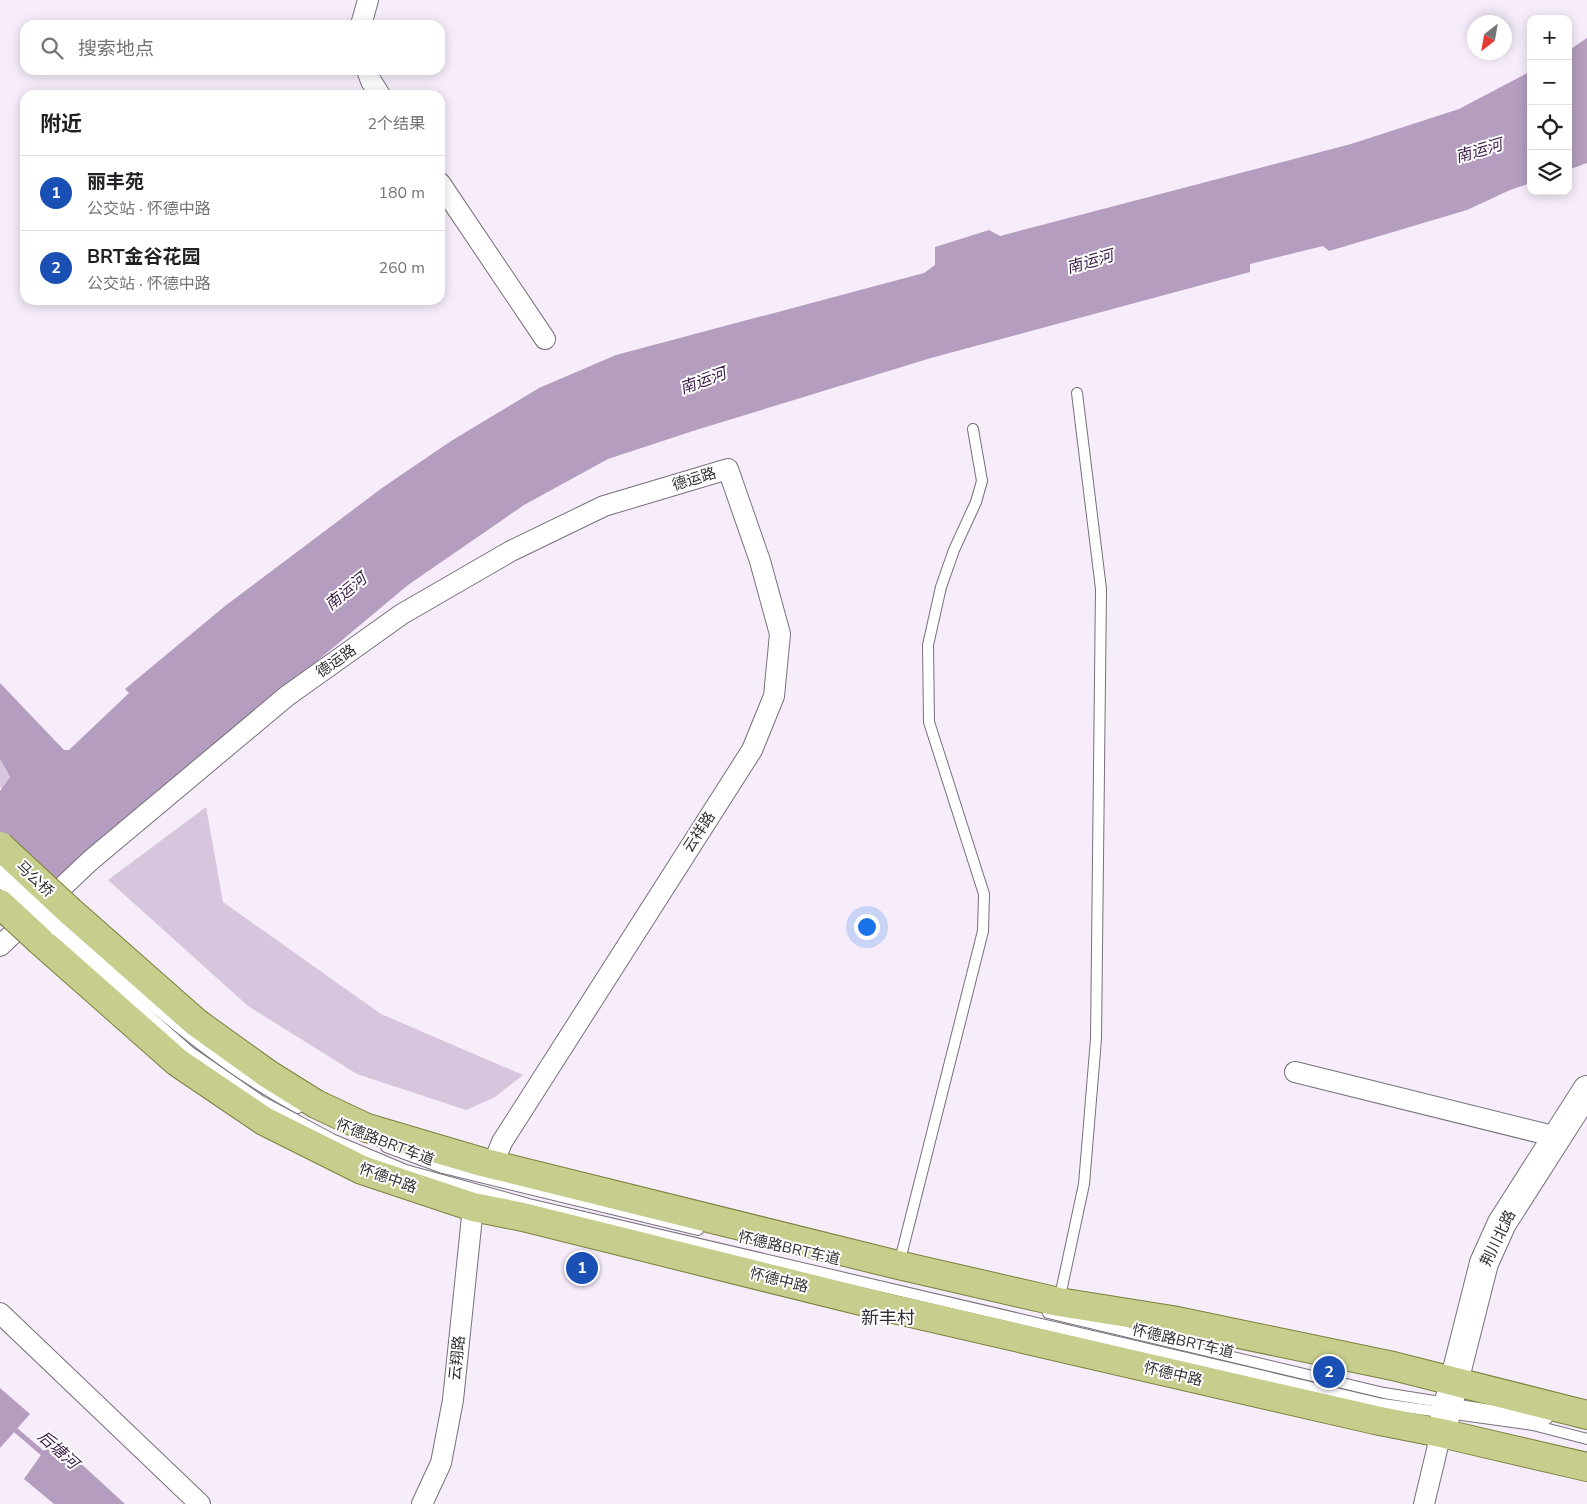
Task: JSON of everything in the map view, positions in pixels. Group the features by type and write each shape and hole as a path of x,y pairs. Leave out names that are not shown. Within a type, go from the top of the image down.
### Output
{"main road":[{"name":"马公桥","path":"0,846 55,927"},
{"path":"0,904 55,927"},
{"name":"怀德中路","path":"55,927 197,1023 268,1074 316,1104 367,1128 493,1164 898,1265 1049,1306 1172,1320 1393,1366 1447,1407 1587,1467"},
{"name":"怀德中路","path":"55,927 177,1062 264,1121 362,1170 473,1207 524,1217 889,1308 1376,1420 1447,1407 1587,1415"}],"street":[{"path":"362,20 368,0"},
{"path":"369,75 377,90"},
{"path":"445,190 545,339"},
{"name":"德运路","path":"0,946 91,860 287,696 402,614 511,551 604,506 728,469"},
{"name":"云祥路","path":"493,1164 502,1142 752,750 774,696 780,634 760,561 728,469"},
{"path":"1295,1072 1557,1137"},
{"name":"荆川北路","path":"1447,1407 1484,1263 1502,1223 1587,1090"},
{"name":"云翔路","path":"422,1504 441,1463 453,1400 473,1207"},
{"path":"0,1313 200,1504"},
{"path":"1424,1504 1447,1407"}],"lane":[{"path":"1049,1306 1084,1184 1096,1039 1101,589 1078,393"},
{"path":"898,1265 983,930 984,894 929,722 928,645 941,587 954,550 976,502 982,481 973,429"},
{"name":"马公桥","path":"0,870 55,927"},
{"name":"马公桥","path":"0,882 55,927"},
{"path":"55,927 197,1042 267,1091 308,1113"},
{"name":"怀德路BRT车道","path":"55,927 189,1050 261,1101 332,1139 406,1170 529,1204 1374,1401 1534,1416 1587,1428"},
{"name":"怀德路BRT车道","path":"378,1144 443,1168 711,1233"},
{"name":"怀德路BRT车道","path":"1447,1407 1587,1438"}],"shaded area":[{"path":"0,759 10,777 2,789 0,787"},
{"path":"206,807 223,902 381,1014 523,1075 495,1097 466,1110 357,1074 248,1006 108,880"}],"water":[{"path":"1587,38 1587,163 1572,169 1572,60 1572,48"},
{"name":"南运河","path":"1527,73 1527,184 1467,210 1329,251 1323,246 1250,264 1250,272 931,358 696,430 608,459 524,505 408,585 0,926 0,791 10,777 0,759 0,683 64,750 69,750 129,693 125,689 225,606 382,488 451,441 539,388 616,355 924,273 935,265 935,247 989,230 1000,236 1351,144 1459,109"},
{"path":"0,1388 30,1414 0,1448"},
{"path":"53,1438 125,1504 54,1504 24,1479"}],"waterway":[{"name":"后塘河","path":"12,1427 47,1457"}],"place":[{"name":"丽丰苑","path":"582,1268"},
{"name":"BRT金谷花园","path":"1329,1372"}],"district":[{"name":"新丰村","path":"888,1318"}]}
